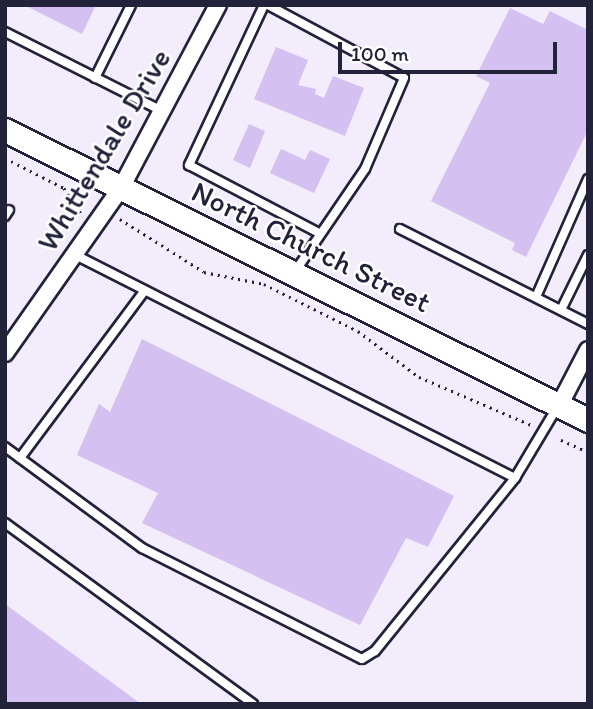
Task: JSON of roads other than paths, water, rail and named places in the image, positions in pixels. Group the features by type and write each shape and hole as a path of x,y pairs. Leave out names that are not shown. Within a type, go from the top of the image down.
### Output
{"main road":[{"name":"North Church Street","path":"5,130 588,421"}],"street":[{"name":"Whittendale Drive","path":"5,353 10,335 76,255 121,188 166,113 218,5"},
{"path":"559,406 588,351"}],"lane":[{"path":"95,78 131,5"},
{"path":"294,273 317,232 365,169 404,78 266,5 189,165 317,232"},
{"path":"5,32 166,113"},
{"path":"536,297 588,178"},
{"path":"400,229 588,324"},
{"path":"76,255 515,478"},
{"path":"561,310 588,255"},
{"path":"20,458 145,290"},
{"path":"5,447 142,548 362,659 375,651 515,478 559,406"},
{"path":"5,523 253,704"}]}
